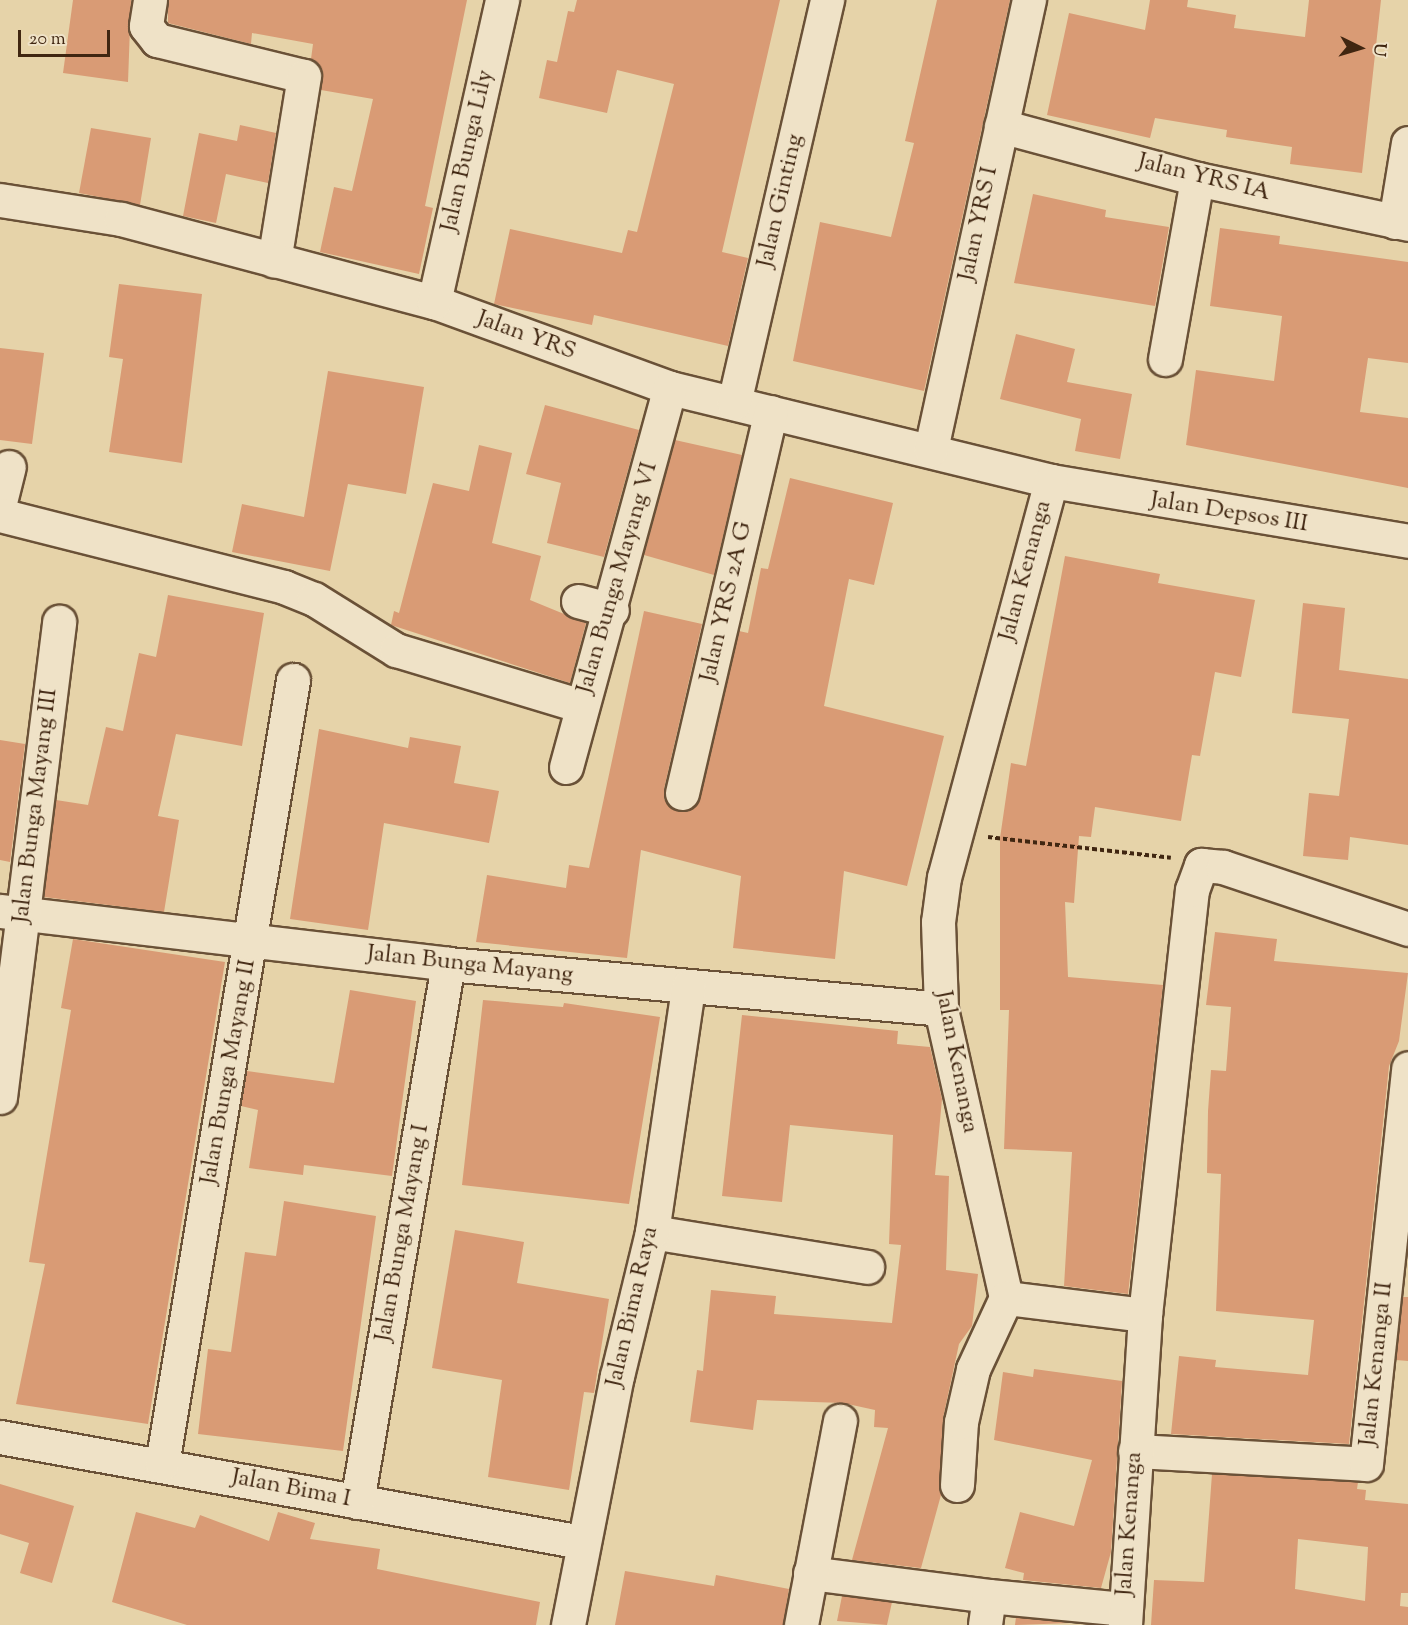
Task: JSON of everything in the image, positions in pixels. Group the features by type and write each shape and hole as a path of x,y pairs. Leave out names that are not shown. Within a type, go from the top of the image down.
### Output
{"street":[{"path":"150,0 146,26 157,40 304,76 274,261"},
{"name":"Jalan Bunga Lily","path":"434,302 502,0"},
{"name":"Jalan Ginting","path":"734,403 827,0"},
{"name":"Jalan YRS I","path":"931,449 1029,0"},
{"name":"Jalan YRS IA","path":"1001,126 1197,179 1402,223"},
{"path":"1402,223 1408,143"},
{"path":"1165,358 1197,179"},
{"name":"Jalan YRS","path":"0,200 122,219 434,302 670,388 931,449 1051,481"},
{"name":"Jalan Bunga Mayang VI","path":"566,768 581,706 612,610 670,388"},
{"name":"Jalan YRS 2A G","path":"681,793 771,412"},
{"path":"0,502 9,467"},
{"name":"Jalan Depsos III","path":"1051,481 1408,541"},
{"name":"Jalan Kenanga","path":"1006,1298 941,1008 938,922 955,834 1051,481"},
{"path":"0,515 284,587 314,599 396,650 581,706"},
{"path":"578,601 612,610"},
{"name":"Jalan Bunga Mayang III","path":"0,1097 11,912 58,622"},
{"name":"Jalan Bunga Mayang II","path":"162,1464 293,680"},
{"path":"1201,865 1224,867 1408,929"},
{"name":"Jalan Kenanga","path":"1125,1617 1146,1315 1192,890 1201,865"},
{"name":"Jalan Bunga Mayang","path":"11,912 448,964 941,1008"},
{"name":"Jalan Bunga Mayang I","path":"357,1502 448,964"},
{"name":"Jalan Bima Raya","path":"568,1625 582,1542 652,1232 688,987"},
{"name":"Jalan Kenanga II","path":"1135,1451 1366,1464 1403,1172 1408,1068"},
{"path":"652,1232 867,1267"},
{"path":"957,1485 961,1422 973,1369 1006,1298 1146,1315"},
{"path":"801,1625 840,1421"},
{"name":"Jalan Bima I","path":"0,1437 162,1464 582,1542"},
{"path":"810,1573 987,1611 1125,1617"}],"path":[{"path":"955,834 1098,846 1201,865"}],"building":[{"path":"73,0 131,0 128,82 63,73"},
{"path":"168,0 467,0 425,206 433,208 419,274 320,252 334,187 352,191 373,99 321,90 322,70 311,59 313,44 252,33 251,44 168,23"},
{"path":"577,0 780,0 722,252 748,258 728,346 594,315 592,325 494,304 510,229 622,253 628,230 637,232 674,84 617,70 607,113 539,98 547,60 557,62 568,11 574,12"},
{"path":"937,0 1010,0 924,391 793,361 820,222 891,237 914,143 905,141"},
{"path":"1150,0 1188,0 1187,7 1236,15 1234,28 1305,37 1309,0 1381,0 1362,173 1290,164 1292,147 1226,137 1227,130 1155,118 1150,138 1047,115 1069,13 1145,30"},
{"path":"240,125 276,133 268,183 226,174 216,223 183,216 199,133 237,141"},
{"path":"91,128 151,138 140,205 79,193"},
{"path":"1033,194 1106,210 1105,217 1169,227 1155,306 1014,283"},
{"path":"1220,228 1280,236 1279,244 1408,262 1408,363 1368,358 1360,412 1408,418 1408,488 1186,445 1196,370 1274,381 1282,316 1210,306"},
{"path":"119,284 202,294 182,463 109,452 123,359 109,357"},
{"path":"1016,334 1075,349 1067,382 1132,394 1120,459 1075,451 1081,419 1000,399"},
{"path":"0,348 44,353 32,444 0,440"},
{"path":"328,371 424,387 406,494 348,484 330,571 232,552 242,504 304,517"},
{"path":"545,405 639,430 604,557 547,543 561,483 526,474"},
{"path":"675,440 742,455 714,575 644,555"},
{"path":"479,445 512,453 492,543 541,556 530,600 586,623 570,683 391,625 394,611 399,613 433,483 469,491"},
{"path":"790,478 893,503 874,585 849,579 824,706 944,736 907,886 844,871 835,959 733,948 741,876 641,850 627,958 476,942 487,875 566,888 569,865 589,868 644,611 702,624 664,789 664,799 677,811 696,805 739,631 748,633 761,568 768,569"},
{"path":"1065,556 1160,574 1158,583 1255,600 1241,677 1215,672 1200,756 1192,755 1181,821 1095,807 1091,837 1079,836 1074,903 1065,902 1068,977 1163,985 1128,1294 1064,1286 1072,1152 1004,1149 1009,1010 1000,1010 1000,838 1011,763 1026,766"},
{"path":"168,595 264,613 242,746 176,734 158,816 179,820 164,912 44,897 56,800 88,805 106,727 123,731 139,653 156,657"},
{"path":"1303,603 1345,608 1339,670 1408,679 1408,845 1350,837 1348,860 1303,856 1309,793 1339,796 1349,719 1292,713"},
{"path":"319,729 408,748 410,737 461,746 454,783 499,791 489,843 384,823 368,930 290,919"},
{"path":"0,740 25,744 10,862 0,860"},
{"path":"1215,932 1277,939 1274,961 1408,973 1399,1041 1389,1066 1349,1444 1171,1434 1179,1356 1216,1360 1215,1367 1308,1375 1314,1320 1216,1311 1221,1174 1207,1173 1208,1111 1211,1070 1226,1071 1231,1007 1206,1005"},
{"path":"73,939 225,962 148,1424 16,1404 45,1264 29,1262 71,1010 61,1008"},
{"path":"350,990 416,1001 392,1176 304,1165 303,1175 249,1168 258,1110 241,1106 247,1071 334,1083"},
{"path":"483,1000 563,1007 564,1003 660,1017 629,1204 462,1185"},
{"path":"742,1015 898,1031 897,1044 930,1047 942,1099 935,1175 949,1176 946,1270 978,1274 972,1326 959,1344 943,1418 941,1495 921,1568 852,1560 888,1428 874,1427 875,1410 843,1403 757,1400 753,1430 690,1422 697,1370 703,1371 711,1290 776,1296 774,1314 892,1323 901,1245 889,1244 893,1135 790,1125 782,1202 722,1196"},
{"path":"284,1201 376,1216 343,1451 198,1434 208,1349 231,1352 245,1252 276,1256"},
{"path":"455,1230 524,1242 517,1283 609,1299 594,1393 584,1392 569,1490 488,1477 502,1380 432,1368"},
{"path":"1403,1297 1408,1297 1408,1361 1396,1360"},
{"path":"1034,1369 1122,1381 1111,1552 1101,1588 1023,1580 1024,1573 1005,1568 1020,1512 1074,1526 1092,1460 994,1440 1003,1372 1033,1377"},
{"path":"1212,1474 1358,1482 1357,1489 1366,1490 1365,1500 1408,1504 1408,1593 1401,1593 1400,1606 1408,1607 1408,1625 1151,1625 1154,1580 1204,1582","holes":["1298,1539 1368,1547 1365,1601 1295,1589"]},
{"path":"0,1484 74,1506 52,1583 20,1573 29,1543 0,1534"},
{"path":"136,1512 195,1528 200,1515 269,1541 278,1512 315,1523 310,1539 380,1549 377,1569 540,1602 536,1625 187,1625 112,1602"},
{"path":"625,1571 714,1586 716,1575 789,1589 783,1625 615,1625"},
{"path":"842,1596 892,1602 887,1625 837,1621"},
{"path":"1016,1617 1071,1623 1015,1625"}]}
